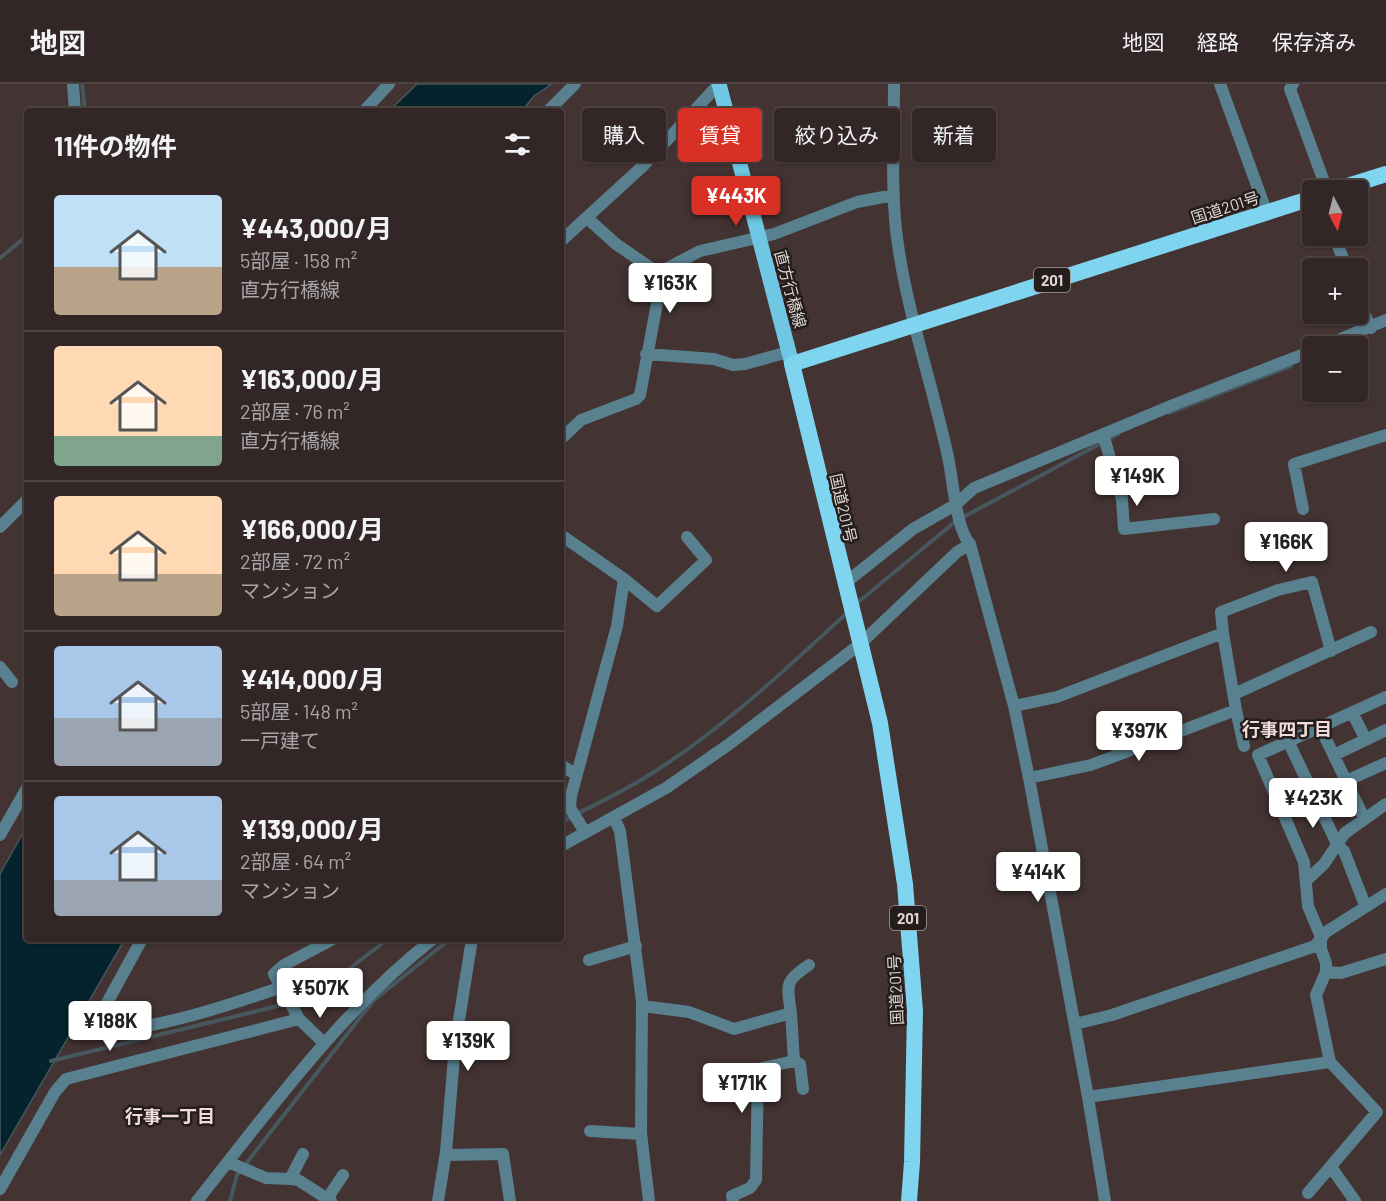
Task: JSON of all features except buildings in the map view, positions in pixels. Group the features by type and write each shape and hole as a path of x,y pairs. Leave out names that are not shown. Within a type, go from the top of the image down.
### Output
{"highway":[{"path":"1367,180 1386,174"},
{"name":"国道201号","path":"909,1201 913,1141 915,1011 905,884 880,723 845,590 790,358 915,324 1302,201"}],"main road":[{"name":"直方行橋線","path":"719,84 790,358"}],"street":[{"path":"73,84 75,108"},
{"path":"367,108 388,84"},
{"path":"551,108 575,84"},
{"path":"564,239 644,165 719,84"},
{"path":"894,84 894,195 897,232 915,324 938,408 956,490 956,508 968,542 1014,706 1075,1024 1105,1201"},
{"path":"1220,84 1267,213"},
{"path":"1293,84 1290,88 1323,180"},
{"path":"587,218 616,244 654,272 659,272 691,254 789,229 857,202 894,195"},
{"path":"564,436 581,420 636,399 642,390 646,354 660,287 659,272"},
{"path":"1350,336 1386,320"},
{"path":"1368,322 1371,328"},
{"path":"646,354 714,359 733,365 790,358"},
{"path":"845,590 913,529 956,508 974,488 1302,355"},
{"path":"1103,434 1122,499 1124,529 1214,519"},
{"path":"1303,509 1294,464 1386,435"},
{"path":"0,527 24,503"},
{"path":"564,537 624,579 657,606 706,560 687,537"},
{"path":"564,844 583,829 614,818 666,788 728,745 859,642 968,542"},
{"path":"583,829 566,810 617,626 624,579"},
{"path":"1244,746 1221,612 1278,590 1312,582 1331,651"},
{"path":"1234,694 1371,632"},
{"path":"1014,706 1058,697 1223,633"},
{"path":"0,667 12,682"},
{"path":"1308,1193 1382,1116 1330,1062 1316,995 1326,972 1321,937 1308,906 1307,880 1296,840 1258,760 1258,755 1386,697"},
{"path":"1029,778 1091,765 1236,710"},
{"path":"1352,712 1366,740"},
{"path":"1320,727 1364,818"},
{"path":"1334,755 1386,730"},
{"path":"1288,741 1338,846 1344,851 1365,904"},
{"path":"1346,781 1386,763"},
{"path":"564,767 575,774"},
{"path":"0,835 24,793"},
{"path":"1307,880 1338,846 1345,833 1386,804"},
{"path":"614,818 620,831 642,1006 641,1134 649,1201"},
{"path":"1075,1024 1112,1015 1315,946 1321,937 1365,904 1386,894"},
{"path":"140,942 96,1023 102,1030 116,1030 173,1019 279,988"},
{"path":"324,1043 297,1015 279,988 274,974 284,965 327,942"},
{"path":"197,1201 324,1043 398,966 429,942"},
{"path":"438,1201 446,1155 456,1042 472,942"},
{"path":"589,960 636,946"},
{"path":"1326,972 1341,973 1386,959"},
{"path":"794,1061 787,986 792,976 809,965"},
{"path":"642,1006 689,1012 734,1029 791,1013"},
{"path":"0,1189 55,1092 66,1079 297,1015"},
{"path":"456,1042 502,1046"},
{"path":"733,1201 732,1196 750,1188 756,1180 758,1069 794,1061 800,1064 804,1089"},
{"path":"1088,1097 1330,1062"},
{"path":"590,1131 641,1134"},
{"path":"290,1179 303,1154"},
{"path":"446,1155 503,1154 510,1201"},
{"path":"228,1162 266,1178 298,1180 329,1200 344,1175"},
{"path":"1331,1167 1355,1201"}],"water":[{"path":"417,84 552,84 534,96 524,108 392,108"},
{"path":"24,831 24,942 123,942 0,1155 0,874"}],"waterway":[{"path":"82,84 85,108"},
{"path":"0,258 24,238"},
{"path":"1169,413 1291,366"},
{"path":"856,604 956,521 1118,434"},
{"path":"564,820 643,779 706,736 755,696 849,611"},
{"path":"51,1061 311,998 384,942"},
{"path":"230,1201 237,1175 373,1001 446,942"}],"district":[{"name":"行事四丁目","path":"1287,729"},
{"name":"行事一丁目","path":"170,1116"}]}
